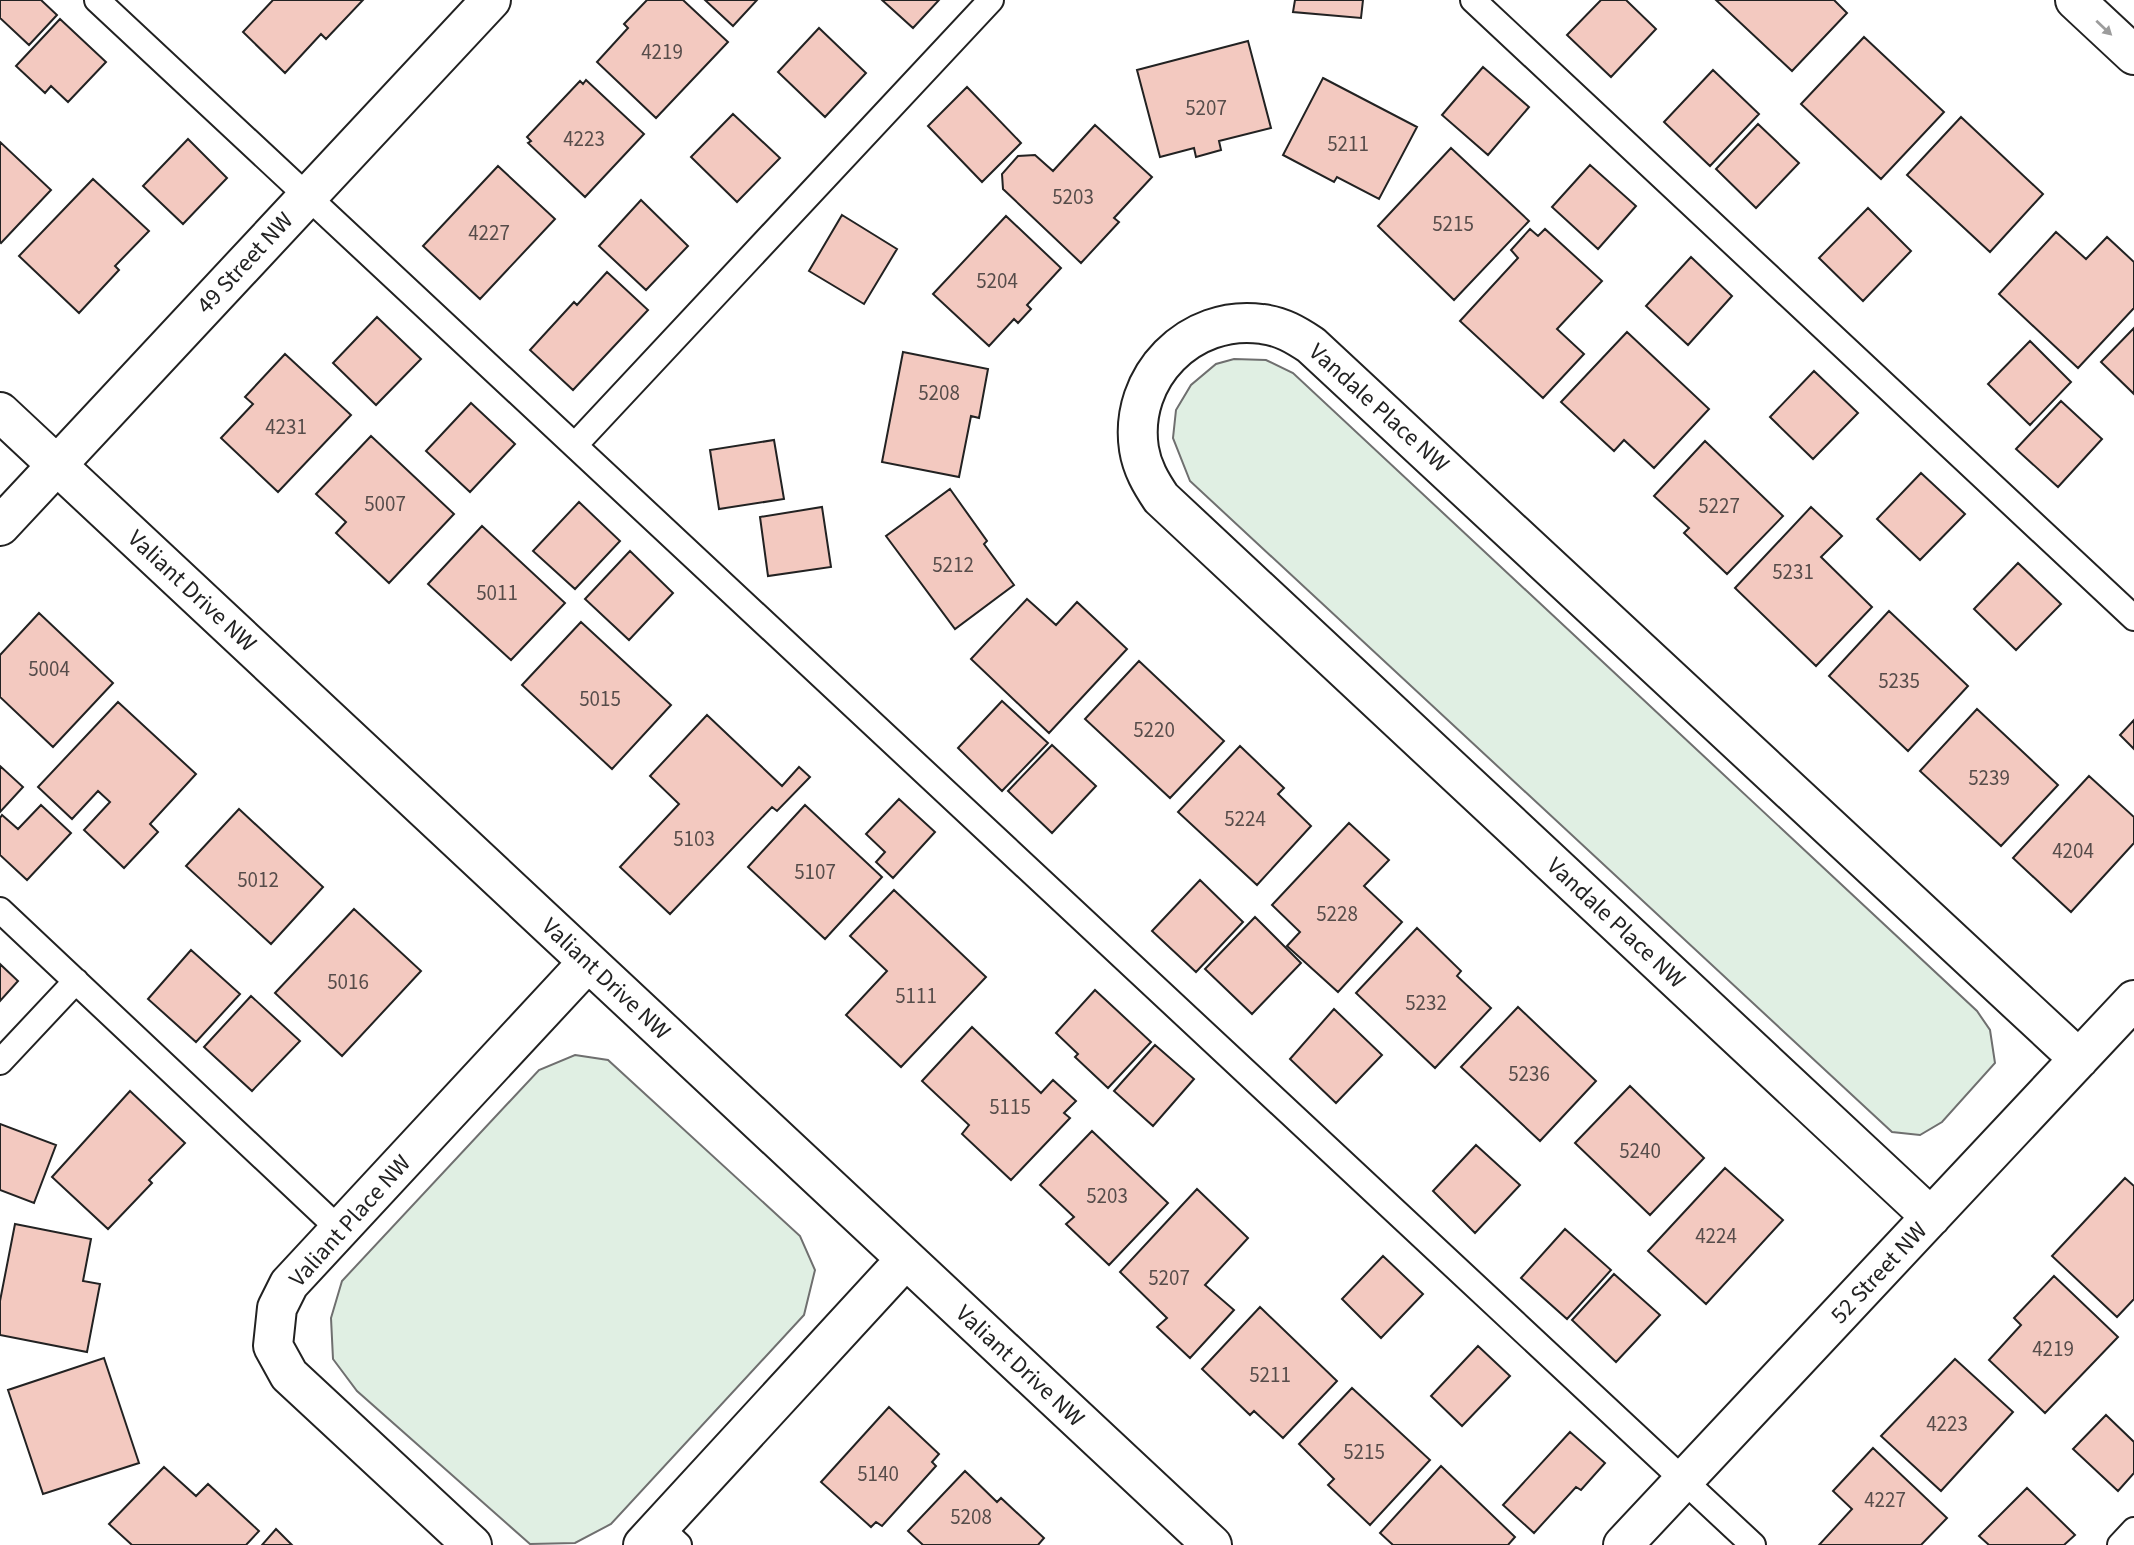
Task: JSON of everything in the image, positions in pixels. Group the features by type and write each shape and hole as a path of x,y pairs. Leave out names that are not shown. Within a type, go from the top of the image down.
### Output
{"street":[{"name":"49 Street NW","path":"0,526 491,0"},
{"path":"2075,0 2134,55"},
{"name":"Vandale Place NW","path":"1931,1217 1161,498 1147,476 1139,451 1137,425 1142,399 1153,375 1169,355 1189,339 1213,327 1238,322 1264,324 1289,331 1311,345 2079,1059"},
{"name":"Valiant Drive NW","path":"0,412 1212,1545"},
{"name":"Valiant Place NW","path":"472,1545 289,1375 273,1346 277,1308 289,1284 588,962"},
{"name":"52 Street NW","path":"1623,1545 2134,1000"},
{"path":"661,1539 906,1259"}],"lane":[{"path":"97,0 1753,1545"},
{"path":"575,445 991,0"},
{"path":"1473,0 2134,618"},
{"path":"0,910 341,1230"},
{"path":"0,1062 76,981"},
{"path":"2120,1545 2134,1530"}],"green space":[{"path":"1234,359 1266,360 1293,373 1977,1011 1990,1030 1995,1063 1942,1122 1920,1135 1892,1132 1190,481 1173,438 1176,410 1191,385 1216,364"},
{"path":"575,1055 608,1060 800,1236 815,1270 804,1315 611,1524 575,1543 530,1544 357,1391 333,1359 331,1318 342,1281 539,1070"}],"building":[{"path":"0,0 41,0 57,15 29,45 0,18"},
{"path":"273,0 363,0 326,39 321,34 285,73 243,32"},
{"path":"647,0 683,0 728,42 656,118 597,62 628,28 624,24"},
{"path":"705,0 757,0 733,26"},
{"path":"882,0 939,0 913,28"},
{"path":"1295,0 1363,0 1361,18 1293,12"},
{"path":"1601,0 1626,0 1656,29 1611,77 1567,35"},
{"path":"1716,0 1834,0 1847,13 1792,71"},
{"path":"60,19 106,62 68,102 51,86 45,93 16,66"},
{"path":"819,28 866,73 825,117 778,72"},
{"path":"1864,37 1944,112 1881,179 1801,104"},
{"path":"1248,41 1271,128 1219,141 1221,150 1196,157 1194,148 1160,157 1137,70"},
{"path":"1483,67 1529,107 1488,155 1442,115"},
{"path":"1713,70 1759,114 1710,166 1664,122"},
{"path":"1323,78 1417,127 1379,199 1337,177 1334,182 1283,155"},
{"path":"586,80 644,134 585,197 528,143 531,141 527,137 580,81 583,84"},
{"path":"967,87 1021,143 982,182 928,126"},
{"path":"733,114 780,158 737,202 691,157"},
{"path":"1961,117 2043,194 1990,252 1907,175"},
{"path":"1758,124 1799,163 1756,208 1716,169"},
{"path":"1095,125 1152,177 1114,218 1119,222 1081,263 1003,189 1002,174 1018,156 1035,155 1053,171"},
{"path":"188,139 227,178 183,224 143,186"},
{"path":"0,142 51,190 1,243 0,242"},
{"path":"1451,148 1529,221 1454,300 1378,226"},
{"path":"1590,165 1636,206 1598,249 1552,207"},
{"path":"498,166 555,219 480,299 423,246"},
{"path":"93,179 149,231 115,266 119,270 79,313 19,256"},
{"path":"641,200 688,246 646,290 599,246"},
{"path":"1868,208 1911,251 1863,301 1819,258"},
{"path":"842,215 897,249 864,304 809,271"},
{"path":"1006,216 1061,268 1027,305 1031,309 1018,323 1014,319 989,346 933,294"},
{"path":"1530,229 1538,236 1545,229 1602,281 1557,329 1584,354 1543,398 1460,321 1518,258 1511,250"},
{"path":"2056,232 2086,259 2107,237 2134,262 2134,308 2078,368 1999,294"},
{"path":"1691,257 1732,296 1688,345 1646,306"},
{"path":"607,272 648,310 573,390 530,350 574,302 577,305"},
{"path":"377,317 421,359 376,405 333,363"},
{"path":"2134,328 2134,394 2101,362"},
{"path":"1627,332 1709,409 1654,468 1624,440 1614,451 1561,402"},
{"path":"2030,341 2071,382 2030,425 1988,384"},
{"path":"903,352 988,369 979,418 971,416 959,477 882,462"},
{"path":"285,354 351,415 278,492 221,438 253,404 245,397"},
{"path":"1814,371 1858,413 1813,459 1770,417"},
{"path":"2061,401 2102,439 2058,487 2016,449"},
{"path":"471,403 515,444 470,492 426,451"},
{"path":"371,436 454,514 389,583 336,533 346,522 316,494"},
{"path":"774,440 784,499 719,509 710,450"},
{"path":"1705,441 1783,516 1727,574 1684,533 1689,528 1654,496"},
{"path":"1921,473 1965,514 1920,560 1877,519"},
{"path":"950,489 987,541 984,544 1014,585 955,629 886,536"},
{"path":"579,502 620,541 575,589 533,551"},
{"path":"822,507 831,567 768,576 760,517"},
{"path":"1811,507 1842,536 1821,557 1872,607 1816,666 1735,588"},
{"path":"482,526 565,603 511,660 428,584"},
{"path":"630,551 673,593 629,640 585,599"},
{"path":"2018,563 2061,604 2016,650 1974,609"},
{"path":"1027,599 1056,625 1077,602 1127,649 1049,733 971,659"},
{"path":"1889,611 1968,686 1908,751 1829,676"},
{"path":"39,613 113,683 53,747 0,697 0,655"},
{"path":"581,622 671,705 612,769 522,685"},
{"path":"1139,661 1224,741 1170,798 1085,719"},
{"path":"1002,701 1048,743 1002,791 958,748"},
{"path":"118,702 196,774 150,824 158,832 124,868 84,830 110,802 98,791 72,819 38,787"},
{"path":"1977,709 2058,785 2001,846 1920,771"},
{"path":"707,715 782,786 799,767 810,777 777,811 772,807 670,914 620,867 679,804 650,776"},
{"path":"2134,720 2134,749 2120,735"},
{"path":"1052,745 1096,786 1052,833 1008,791"},
{"path":"1240,746 1284,788 1278,794 1311,826 1257,885 1178,812"},
{"path":"0,766 23,787 0,812"},
{"path":"2089,776 2134,817 2134,843 2071,912 2013,858"},
{"path":"899,799 935,832 893,878 876,862 885,852 866,834"},
{"path":"41,805 71,833 27,880 0,855 0,818 2,815 18,829"},
{"path":"805,805 882,877 825,939 748,867"},
{"path":"239,809 323,887 271,944 186,866"},
{"path":"1349,823 1389,860 1364,886 1402,922 1338,992 1287,946 1300,932 1272,905"},
{"path":"1200,880 1243,922 1196,972 1152,931"},
{"path":"894,890 986,977 901,1067 846,1015 887,971 850,936"},
{"path":"354,909 421,971 342,1056 275,993"},
{"path":"1255,917 1301,963 1252,1014 1205,969"},
{"path":"1417,928 1461,971 1457,976 1491,1008 1435,1068 1356,993"},
{"path":"191,950 240,994 196,1042 148,999"},
{"path":"0,964 18,981 0,1001"},
{"path":"1095,990 1151,1042 1108,1088 1075,1057 1078,1054 1056,1033"},
{"path":"251,996 300,1041 252,1091 204,1047"},
{"path":"1518,1007 1596,1081 1540,1141 1461,1067"},
{"path":"1334,1009 1382,1055 1336,1103 1290,1059"},
{"path":"972,1027 1041,1093 1053,1080 1076,1101 1064,1113 1070,1118 1011,1180 962,1134 969,1125 922,1081"},
{"path":"1155,1045 1194,1079 1153,1126 1114,1091"},
{"path":"1630,1086 1704,1158 1650,1215 1575,1143"},
{"path":"130,1091 185,1143 149,1180 152,1183 108,1229 52,1177"},
{"path":"0,1124 56,1145 34,1203 0,1190"},
{"path":"1092,1131 1168,1203 1109,1265 1066,1224 1074,1217 1040,1185"},
{"path":"1476,1145 1520,1185 1475,1233 1433,1191"},
{"path":"1725,1168 1783,1220 1706,1304 1648,1251"},
{"path":"2125,1178 2134,1186 2134,1299 2117,1317 2052,1256"},
{"path":"1197,1189 1248,1238 1205,1285 1234,1310 1190,1358 1157,1327 1167,1318 1120,1272"},
{"path":"15,1224 91,1239 83,1281 100,1284 87,1352 0,1335 0,1301"},
{"path":"1565,1229 1611,1270 1567,1319 1521,1278"},
{"path":"1383,1256 1423,1294 1381,1338 1342,1299"},
{"path":"1614,1274 1660,1315 1616,1362 1572,1320"},
{"path":"2054,1276 2118,1337 2045,1413 1989,1360 2021,1325 2014,1318"},
{"path":"1260,1307 1337,1381 1283,1438 1254,1411 1250,1415 1202,1369"},
{"path":"1478,1346 1510,1376 1462,1426 1431,1396"},
{"path":"104,1358 139,1463 43,1494 8,1390"},
{"path":"1955,1359 2013,1412 1941,1491 1881,1436"},
{"path":"1352,1388 1430,1460 1370,1525 1328,1485 1334,1479 1299,1444"},
{"path":"889,1407 939,1454 932,1462 936,1466 882,1526 876,1522 871,1527 821,1482"},
{"path":"2106,1415 2134,1442 2134,1473 2118,1491 2073,1449"},
{"path":"1570,1432 1605,1463 1581,1490 1576,1487 1534,1533 1503,1505"},
{"path":"1873,1448 1947,1518 1921,1545 1819,1545 1852,1509 1833,1491"},
{"path":"1441,1466 1515,1537 1508,1545 1393,1545 1380,1533"},
{"path":"164,1467 196,1496 208,1484 259,1531 246,1545 132,1545 109,1524"},
{"path":"965,1471 997,1502 1001,1498 1044,1538 1038,1545 923,1545 908,1531"},
{"path":"2027,1488 2075,1535 2064,1545 1989,1545 1979,1536"},
{"path":"276,1529 292,1545 262,1545"}]}
